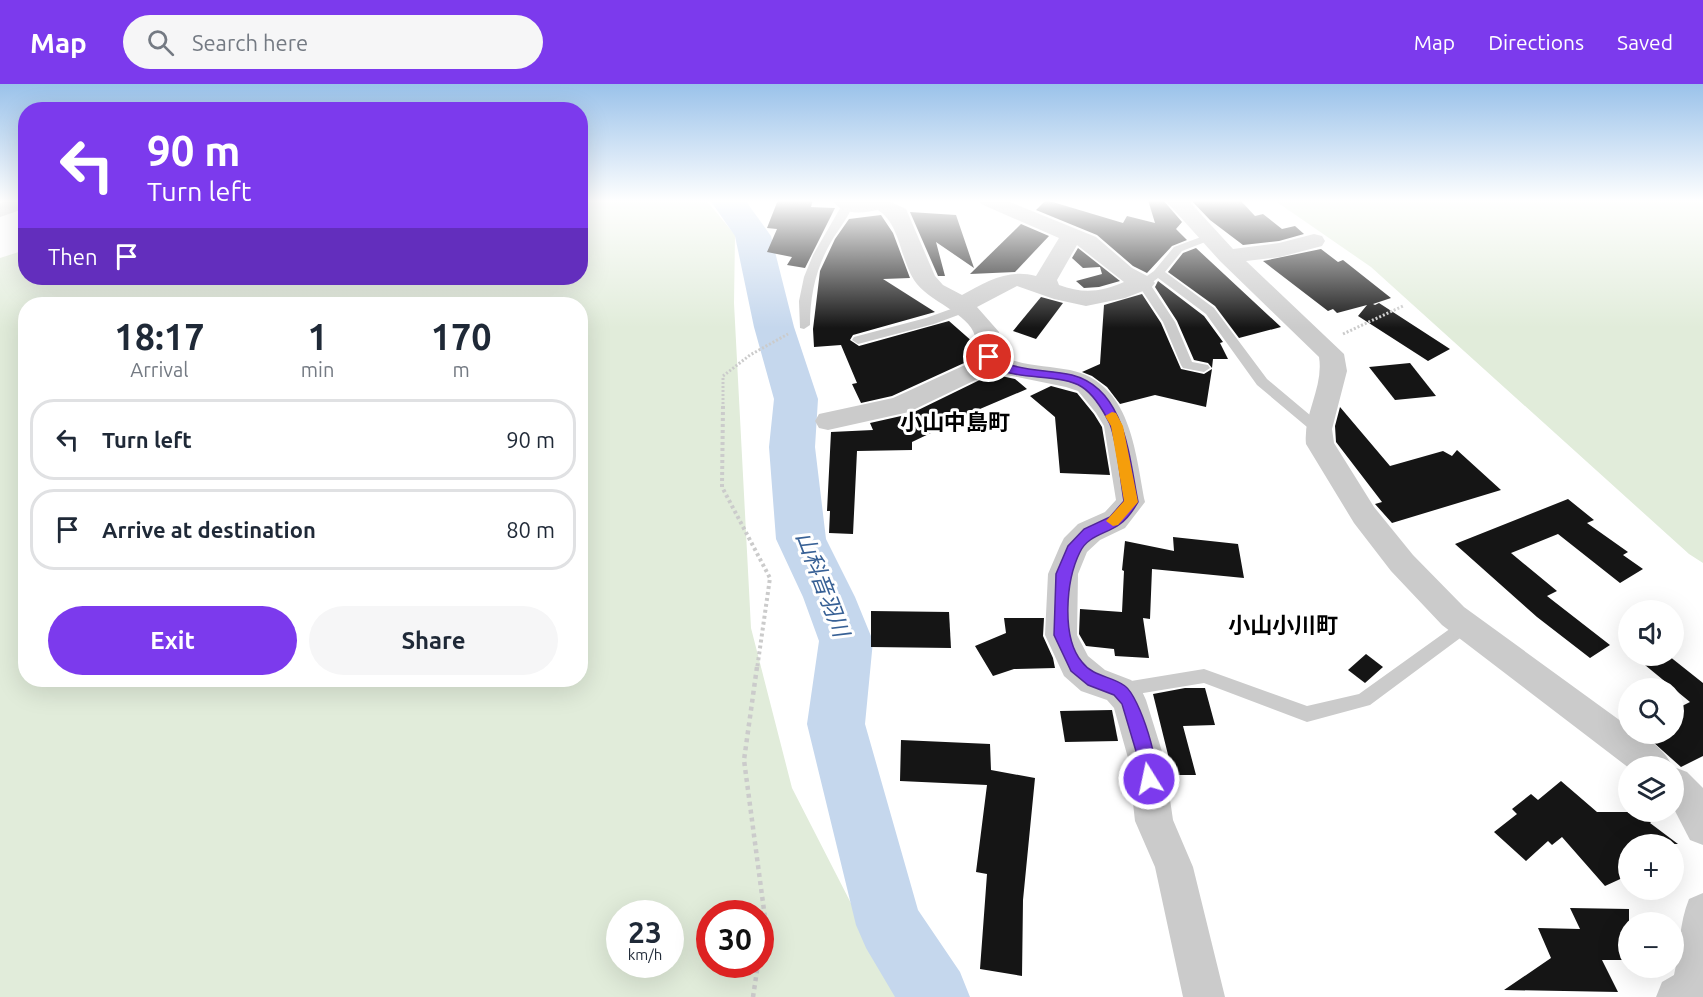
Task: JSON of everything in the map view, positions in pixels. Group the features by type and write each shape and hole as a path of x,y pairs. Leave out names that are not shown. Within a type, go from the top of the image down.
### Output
{"street":[{"path":"910,243 924,278 935,290 964,307 987,332 989,357 992,362 1003,367 1071,379 1087,385 1107,408 1117,426 1131,502 1115,520 1089,532 1075,546 1063,574 1061,635 1076,666 1094,681 1119,690 1129,700 1146,758 1154,821 1174,867 1204,997"},
{"path":"1049,290 1046,280 1068,243"},
{"path":"1089,243 1124,273 1151,278"},
{"path":"1216,243 1332,354 1334,371 1318,429 1320,444 1364,515 1402,563 1453,616 1641,756"},
{"path":"1219,246 1280,250 1308,243"},
{"path":"964,307 1015,279 1026,280 1085,301 1106,298 1151,278"},
{"path":"828,421 900,406 992,362"},
{"path":"1677,997 1691,988 1701,958 1703,913"}],"lane":[{"path":"804,325 803,305 808,279 826,243"},
{"path":"1151,278 1178,249 1219,246"},
{"path":"1151,278 1155,296 1178,340 1187,365 1204,368"},
{"path":"1151,278 1210,311 1262,382 1318,429"},
{"path":"858,340 930,321 964,307"},
{"path":"1119,690 1204,676 1307,714 1364,700 1465,625"}],"path":[{"path":"1321,344 1403,306"},
{"path":"763,900 744,760 770,578 722,487 723,376 750,355 804,325"},
{"path":"753,997 756,978"}],"green space":[{"path":"588,243 735,243 734,303 751,628 792,788 899,997 0,997 0,258 18,252 18,285 588,285"},
{"path":"1336,243 1703,243 1703,563 1689,554 1371,267"}],"building":[{"path":"771,243 818,243 805,268 787,265 792,257 767,252"},
{"path":"833,243 897,243 910,278 883,279 935,312 853,335 850,340 859,346 949,321 974,343 975,358 892,396 861,403 852,384 857,383 841,345 814,347 813,329 820,271"},
{"path":"923,243 936,243 945,276 938,276"},
{"path":"937,243 965,243 974,268"},
{"path":"1002,243 1043,243 1015,272 970,274"},
{"path":"1106,243 1180,243 1172,246 1147,273 1133,266"},
{"path":"1240,243 1265,243 1243,245"},
{"path":"1078,248 1120,281 1099,287 1084,288 1076,281 1102,274 1100,267 1083,268 1072,258"},
{"path":"1196,248 1281,327 1239,338 1215,306 1168,272 1183,253"},
{"path":"1321,249 1338,262 1343,260 1391,298 1373,304 1379,303 1450,349 1428,361 1358,316 1367,305 1337,313 1333,309 1328,311 1263,261"},
{"path":"1158,281 1204,316 1223,342 1220,343 1228,359 1213,359 1212,368 1208,363 1194,360 1177,321 1155,287"},
{"path":"1142,294 1161,323 1181,369 1204,374 1212,369 1206,407 1155,395 1120,404 1107,387 1082,372 1100,364 1104,305"},
{"path":"1041,297 1063,303 1036,339 1013,331"},
{"path":"1410,363 1436,396 1395,400 1369,367"},
{"path":"992,374 1015,379 1027,389 933,429 935,431 912,442 912,450 857,451 853,534 829,533 830,511 827,511 831,432 873,430 870,423 910,414"},
{"path":"1051,386 1077,393 1094,414 1102,427 1110,475 1060,473 1055,417 1030,396"},
{"path":"1340,407 1390,466 1443,451 1452,456 1457,450 1501,490 1392,523 1375,504 1382,502 1336,442 1335,426"},
{"path":"1568,499 1594,520 1587,523 1628,552 1623,555 1643,569 1620,583 1558,534 1511,553 1557,591 1547,596 1610,645 1590,658 1537,617 1455,544"},
{"path":"1173,537 1238,544 1244,578 1152,569 1150,619 1143,618 1149,658 1115,656 1114,649 1086,646 1079,634 1080,609 1122,612 1125,541 1174,551"},
{"path":"871,611 949,612 951,648 871,647"},
{"path":"1004,618 1044,618 1043,636 1055,668 1014,669 993,676 975,646 1006,633"},
{"path":"1366,654 1383,667 1365,683 1348,670"},
{"path":"1646,666 1682,666 1703,683 1703,756 1684,766 1684,756 1669,756 1655,744 1684,744 1684,705 1690,702 1684,697 1684,678 1661,678"},
{"path":"1185,688 1205,688 1215,725 1183,726 1196,775 1173,775 1153,694"},
{"path":"1112,710 1118,741 1065,742 1060,711"},
{"path":"901,740 990,744 991,770 1035,778 1023,900 1022,976 980,969 987,874 976,872 987,785 900,781"},
{"path":"1561,781 1597,812 1618,812 1618,822 1651,822 1665,834 1618,834 1618,880 1605,886 1562,837 1552,845 1548,841 1526,861 1494,832 1517,814 1512,809 1531,794 1538,800"},
{"path":"1570,908 1629,909 1629,912 1618,912 1618,960 1602,960 1618,992 1504,990 1551,958 1538,928 1580,929"}],"waterway":[{"name":"山科音羽川","path":"755,243 774,327 796,399 792,447 801,539 829,597 846,641 836,724 889,925 935,997"}],"slow traffic":[{"path":"1112,416 1117,426 1131,502 1113,521"}],"district":[{"name":"小山中島町","path":"955,422"},
{"name":"小山小川町","path":"1283,625"}],"route":[{"path":"989,357 992,362 1003,367 1071,379 1087,385 1107,408 1117,426 1131,502 1115,520 1089,532 1075,546 1063,574 1061,635 1076,666 1094,681 1119,690 1129,700 1146,758 1149,779"}]}
